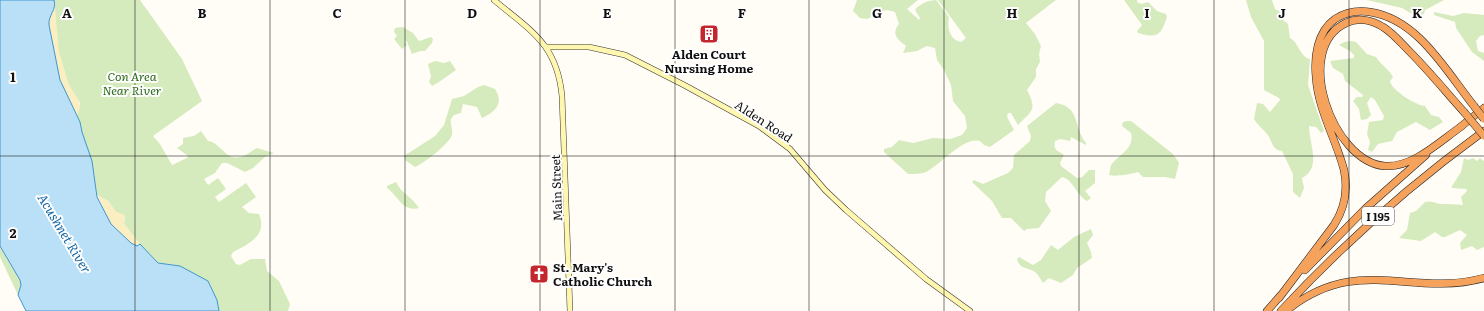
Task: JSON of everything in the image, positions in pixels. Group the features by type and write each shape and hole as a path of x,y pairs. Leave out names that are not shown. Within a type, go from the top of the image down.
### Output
{"highway":[{"path":"1279,298 1338,220 1344,204 1346,186 1344,170 1321,106 1316,77 1318,45 1323,34 1332,22 1348,13 1363,11 1380,14 1401,23 1424,42 1484,119"},
{"path":"1462,126 1420,154 1403,163 1386,166 1375,164 1365,159 1355,152 1342,137 1328,109 1323,90 1321,67 1323,52 1328,41 1337,29 1348,21 1362,19 1379,25 1400,42 1484,136"},
{"name":"I 195","path":"1267,311 1370,204 1484,108"},
{"name":"I 195","path":"1281,311 1324,266 1378,216 1438,166 1484,131"},
{"path":"1286,311 1320,290 1354,280 1377,279 1446,285 1484,278"}],"main road":[{"path":"494,0 547,47"},
{"name":"Main Street","path":"547,47 556,64 562,96 570,311"},
{"name":"Alden Road","path":"547,47 589,47 625,55 759,126 790,149 825,190 846,210 941,291 970,311"}],"green space":[{"name":"Con Area Near River","path":"54,0 140,0 182,59 202,101 153,136 160,144 172,165 187,158 188,156 177,148 183,144 183,138 194,136 201,131 208,141 216,144 227,154 235,158 246,155 257,148 274,153 265,157 253,168 245,172 227,163 222,163 215,173 204,179 208,185 218,178 226,189 215,197 219,202 246,183 256,197 242,207 249,213 259,214 261,228 259,234 245,246 233,252 231,256 236,264 240,265 251,259 265,259 267,271 279,281 290,304 288,311 219,311 210,284 174,265 158,263 124,224 125,217 116,212 108,201 97,195 92,161 77,116 80,103 69,86 58,50"},
{"path":"857,0 918,0 907,9 919,20 920,18 915,10 924,3 936,0 949,17 948,25 951,35 961,42 966,38 938,0 1056,0 1026,23 1035,34 1041,46 1039,54 1040,62 1036,69 1036,77 1027,90 1033,106 1030,113 1018,125 1011,113 1008,113 1007,117 1014,130 990,147 984,145 980,141 967,143 952,152 926,172 919,174 908,174 884,152 884,149 892,147 899,140 913,143 933,138 950,139 962,135 967,128 965,116 953,101 951,85 944,70 937,60 935,48 927,46 917,51 903,53 906,46 895,34 899,24 895,12 886,10 867,19 860,18 853,11"},
{"path":"1124,0 1137,0 1137,2 1141,4 1148,2 1157,11 1166,14 1167,17 1160,32 1150,36 1138,33 1137,31 1142,25"},
{"path":"1246,0 1272,0 1275,9 1283,13 1284,21 1288,24 1290,38 1296,43 1304,56 1310,59 1308,85 1324,131 1321,133 1316,127 1309,126 1313,162 1312,168 1308,174 1302,178 1304,188 1300,198 1293,192 1293,174 1282,151 1275,148 1268,135 1254,119 1257,103 1263,104 1270,112 1280,100 1264,90 1264,41 1251,17"},
{"path":"1367,0 1444,0 1425,10 1424,14 1417,17 1402,8"},
{"path":"1434,12 1453,16 1464,13 1484,15 1484,35 1480,36 1476,41 1478,51 1484,53 1484,61 1472,52 1456,28 1455,22 1434,15"},
{"path":"403,27 413,33 419,41 431,37 433,39 432,43 425,51 412,54 407,42 404,40 407,45 402,49 394,39 397,36 394,32 395,28"},
{"path":"1344,42 1356,42 1367,54 1376,57 1393,77 1390,81 1391,85 1399,93 1416,103 1425,106 1431,115 1439,117 1443,122 1430,130 1416,122 1397,132 1392,141 1378,144 1372,152 1368,150 1370,142 1367,134 1369,122 1383,120 1384,116 1375,100 1371,97 1367,103 1371,115 1367,119 1361,120 1359,109 1353,101 1357,97 1362,97 1363,95 1345,81 1343,74 1333,68 1330,61 1354,58 1354,55 1350,51 1339,45"},
{"path":"435,61 444,63 450,61 456,70 432,86 429,82 431,76 428,64"},
{"path":"484,85 495,89 498,94 499,103 495,110 482,118 477,107 463,104 461,113 454,115 451,119 452,134 442,148 430,158 415,167 405,160 404,156 435,136 444,125 452,99 464,96"},
{"path":"1056,103 1064,105 1073,113 1076,118 1079,131 1086,143 1086,145 1071,137 1070,141 1060,139 1055,141 1055,149 1064,155 1060,163 1061,166 1077,178 1082,177 1089,170 1095,170 1095,183 1085,191 1091,198 1087,201 1066,178 1062,177 1046,192 1045,201 1051,211 1039,228 1027,229 1024,231 1011,218 1002,218 992,201 972,182 974,180 983,184 1008,173 1013,168 1014,155 1030,141 1031,136 1027,126"},
{"path":"1131,121 1173,154 1179,163 1175,179 1165,177 1143,177 1138,172 1111,176 1109,175 1111,165 1131,143 1131,133 1122,126 1123,122"},
{"path":"1464,158 1468,160 1473,158 1477,161 1480,158 1484,161 1484,247 1477,250 1472,246 1461,250 1460,243 1467,235 1460,230 1445,237 1442,237 1435,232 1421,241 1399,238 1407,230 1410,213 1416,211 1425,202 1430,201 1440,204 1463,205 1461,197 1467,191 1466,189 1452,188 1452,186 1461,172"},
{"path":"396,182 419,208 413,209 404,206 387,188 387,186"},
{"path":"1091,229 1093,235 1087,243 1092,258 1077,268 1073,275 1061,283 1049,278 1043,283 1036,273 1022,267 1018,263 1017,259 1019,257 1033,265 1041,260 1051,245 1058,250 1074,237"},
{"path":"0,246 20,280 21,285 18,295 0,257"}],"sand":[{"path":"55,7 59,52 69,85 78,99 80,107 77,116 60,80 54,51 48,21"},
{"path":"97,195 108,201 116,212 125,215 124,224 140,244 137,246 131,243 111,224"}],"water":[{"name":"Acushnet River","path":"0,0 54,0 55,4 49,25 60,80 80,122 92,161 97,197 111,224 131,243 137,246 140,244 158,263 180,266 208,281 217,300 219,311 26,311 18,295 21,285 20,280 0,246"}],"place":[{"name":"Alden Court Nursing Home","path":"709,34"},
{"name":"St. Mary's Catholic Church","path":"539,274"}]}
